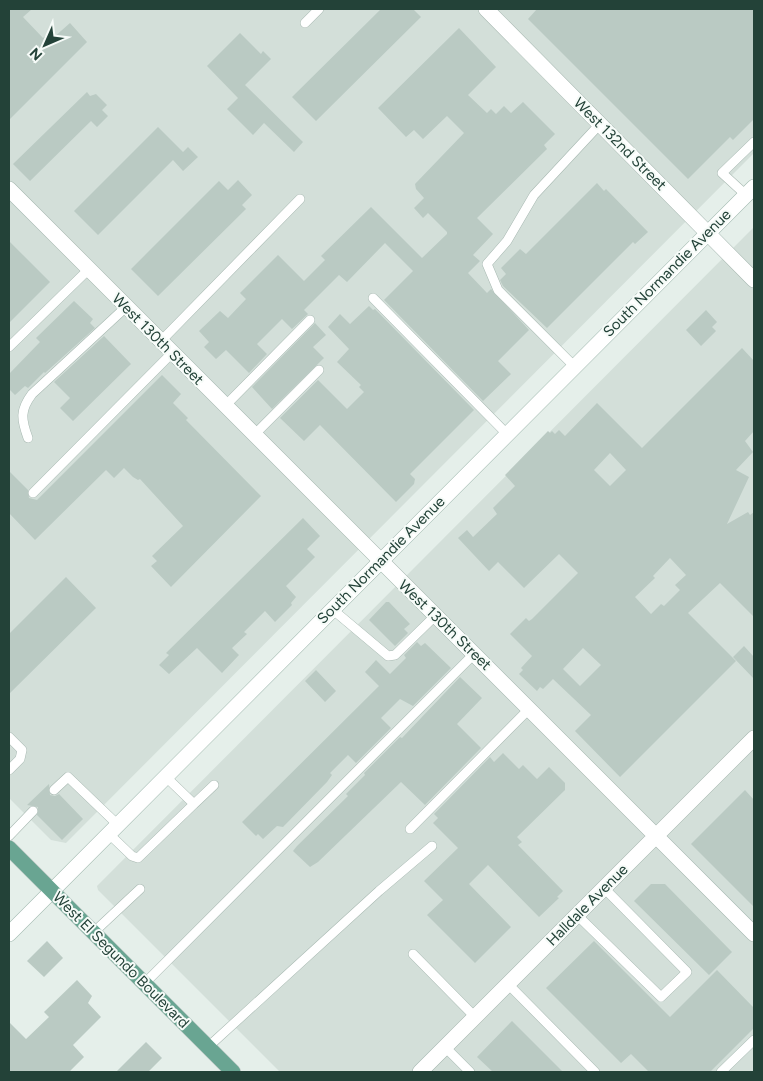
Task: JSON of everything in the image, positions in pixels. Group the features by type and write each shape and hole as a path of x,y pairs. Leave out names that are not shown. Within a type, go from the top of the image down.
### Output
{"main road":[{"name":"West El Segundo Boulevard","path":"9,846 234,1072"}],"street":[{"name":"West 132nd Street","path":"486,9 754,280"},
{"name":"West 130th Street","path":"9,189 379,562 657,835 754,934"},
{"name":"South Normandie Avenue","path":"9,934 750,191"},
{"name":"Halldale Avenue","path":"420,1072 754,738"}],"lane":[{"path":"305,23 320,9"},
{"path":"574,366 498,290 487,264 507,241 534,195 600,124"},
{"path":"750,191 722,173 754,142"},
{"path":"161,341 300,199"},
{"path":"9,347 89,269"},
{"path":"373,298 507,434"},
{"path":"28,438 21,419 23,406 32,394 126,307"},
{"path":"225,406 310,320"},
{"path":"33,493 172,353"},
{"path":"254,435 319,370"},
{"path":"332,609 388,656 395,655 435,616"},
{"path":"145,983 474,654"},
{"path":"410,828 529,709"},
{"path":"9,737 22,750 20,759 9,770"},
{"path":"165,776 194,804"},
{"path":"54,790 68,777 113,829 132,856 138,858 214,785"},
{"path":"9,846 33,811"},
{"path":"208,1047 378,891 432,846"},
{"path":"577,914 661,997 687,972 604,888"},
{"path":"94,932 140,889"},
{"path":"413,954 475,1017"},
{"path":"508,984 595,1072"},
{"path":"721,1072 754,1040"},
{"path":"445,1047 470,1072"}],"shaded area":[{"path":"9,9 754,9 754,153 66,843 51,840 9,798"},
{"path":"754,227 754,1072 280,1072 98,890 97,886"}],"building":[{"path":"9,9 32,9 23,17 43,38 48,34 53,38 70,23 87,42 9,120"},
{"path":"381,9 413,9 421,17 316,121 292,97"},
{"path":"537,9 754,9 754,119 733,140 730,137 688,179 528,19"},
{"path":"459,28 496,67 468,95 487,113 491,109 496,114 504,106 511,113 523,102 555,134 544,145 547,149 477,218 493,234 473,255 480,261 468,273 487,293 491,289 529,330 498,361 511,374 483,401 384,300 413,271 385,243 347,282 339,275 304,310 308,314 292,329 282,319 257,344 267,354 249,373 226,350 216,359 204,347 209,342 199,331 220,311 228,318 246,299 240,293 278,255 304,281 325,260 321,256 371,207 422,258 447,234 428,213 423,218 414,208 424,198 416,189 415,184 464,133 447,116 423,139 414,130 406,137 378,108"},
{"path":"240,33 261,54 263,51 271,59 245,85 303,142 294,152 264,123 253,135 227,109 238,98 207,66"},
{"path":"87,92 90,96 96,94 107,105 102,110 108,116 97,127 91,121 30,181 13,164"},
{"path":"158,127 183,152 188,147 198,157 183,171 173,160 98,235 74,211"},
{"path":"238,180 252,195 242,205 246,209 158,296 131,269 219,181 228,190"},
{"path":"597,183 604,191 606,189 648,232 635,244 633,242 547,328 503,286 500,280 506,274 501,268 520,249 526,254"},
{"path":"9,241 50,282 9,323"},
{"path":"74,301 93,319 90,323 95,328 28,388 25,386 15,395 9,389 9,374 40,342 36,338"},
{"path":"369,306 373,310 375,309 474,410 410,474 415,479 414,484 396,502 320,425 304,441 280,418 318,380 347,409 364,392 359,387 361,385 337,362 349,349 328,327 340,314 350,324"},
{"path":"706,310 717,322 712,327 716,331 701,346 686,330"},
{"path":"315,323 326,335 313,347 324,358 272,409 252,387"},
{"path":"104,336 131,364 73,421 60,408 70,398 54,382"},
{"path":"742,348 754,361 754,431 745,441 753,452 736,470 749,477 727,524 748,512 750,515 754,512 754,617 720,583 688,613 736,661 620,777 575,731 591,715 553,679 543,689 540,687 537,691 519,674 523,670 521,668 532,656 510,634 526,618 529,621 532,619 578,573 559,554 524,588 498,562 489,571 458,538 467,530 473,537 497,514 493,508 515,486 505,475 548,431 550,433 552,431 555,434 559,430 565,436 597,403 642,448","holes":["610,453 626,470 610,486 594,470","670,558 686,575 675,585 680,590 664,606 661,604 651,614 635,597 655,578 653,576","583,648 601,665 580,686 563,669"]},
{"path":"162,375 181,394 173,403 188,418 186,420 261,496 171,587 151,566 157,561 152,556 183,526 140,479 138,480 133,477 124,468 114,478 106,470 35,540 9,513 9,471 28,490 29,498 37,500"},
{"path":"303,518 320,536 307,549 315,557 286,586 296,597 291,603 292,605 275,622 265,611 244,632 247,634 232,648 239,655 222,673 197,648 169,674 159,665 169,655 166,653"},
{"path":"66,577 96,608 9,694 9,634"},
{"path":"386,602 389,602 410,624 404,629 408,633 395,646 369,620"},
{"path":"417,642 421,646 425,643 451,668 413,706 400,699 381,718 391,728 356,763 348,755 330,773 332,775 327,782 283,827 277,826 263,839 258,834 256,836 242,822 379,686 365,672 376,660 390,674 406,658 404,655"},
{"path":"744,646 754,657 754,679 733,657"},
{"path":"316,670 336,691 325,702 305,681"},
{"path":"460,677 482,698 457,724 481,748 425,805 401,782 318,862 310,867 293,851 348,796 346,794 365,775 364,773 400,737 402,738"},
{"path":"503,753 519,769 523,765 537,779 549,767 565,783 565,790 517,837 522,842 518,845 563,891 557,897 559,898 539,917 488,865 469,884 511,927 475,963 427,915 443,900 424,881 458,848 433,823 438,818 434,814 490,757 494,762"},
{"path":"49,784 50,795 55,796 59,794 83,819 62,840 37,815 38,807 27,805"},
{"path":"745,790 754,800 754,907 691,844"},
{"path":"651,884 665,884 732,952 709,975 634,901"},
{"path":"47,941 63,958 44,977 27,961"},
{"path":"594,941 670,1017 717,970 754,1008 754,1028 710,1072 649,1072 631,1054 621,1063 546,988"},
{"path":"77,980 92,996 88,1003 101,1017 73,1045 84,1057 69,1072 9,1072 9,1022 26,1039 49,1017 44,1012"},
{"path":"512,1021 563,1072 493,1072 477,1057"},
{"path":"146,1042 162,1058 148,1072 116,1072"}]}
